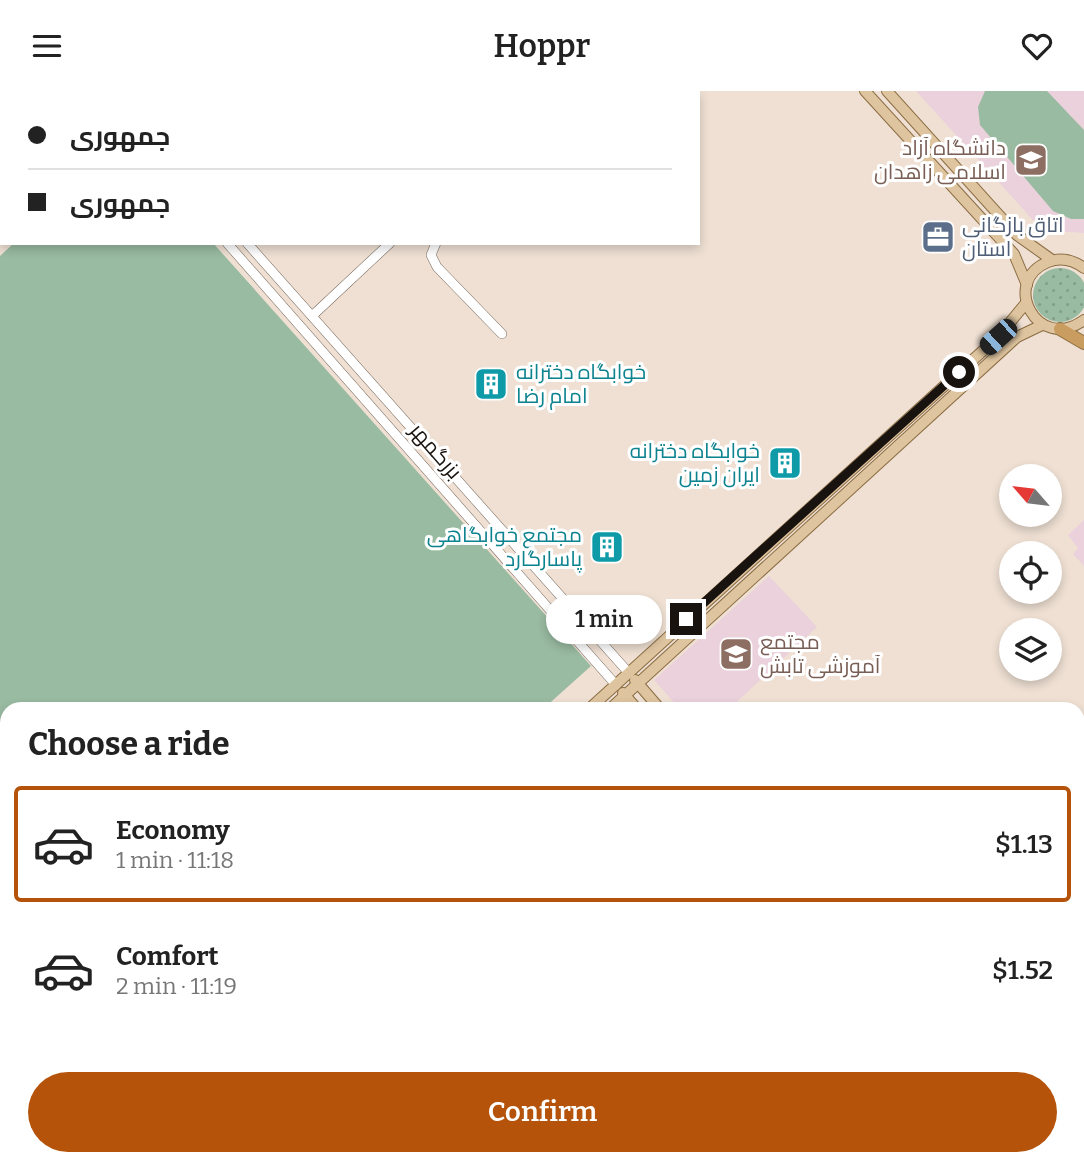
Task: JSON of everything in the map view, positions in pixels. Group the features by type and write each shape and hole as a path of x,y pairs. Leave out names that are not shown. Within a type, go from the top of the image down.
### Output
{"highway":[{"path":"1060,330 1084,343"}],"main road":[{"path":"597,702 762,548 998,337 1026,303 1027,285 1014,254 865,91"},
{"path":"887,91 1017,235 1052,260"},
{"path":"1027,285 1036,269 1052,260 1070,260 1084,254"},
{"path":"1070,260 1084,268"},
{"path":"1026,303 1042,324 1060,330 1084,320"},
{"path":"618,702 1017,337 1042,324"},
{"path":"762,548 772,561"},
{"path":"628,672 654,702"},
{"path":"616,685 631,702"}],"street":[{"name":"بزرگمهر","path":"229,245 616,685"},
{"name":"بزرگمهر","path":"249,245 628,672"},
{"path":"306,333 315,320 388,245"},
{"path":"435,245 431,255 438,267 502,334"},
{"path":"431,475 443,465"}],"shaded area":[{"name":"دانشگاه آزاد اسلامی زاهدان","path":"916,91 1084,91 1084,233 1042,230"},
{"path":"1084,520 1084,566 1073,554 1078,548 1068,535"},
{"name":"مجتمع آموزشی تابش","path":"769,576 817,627 737,702 674,702 654,680"}],"green space":[{"path":"985,91 1047,91 1084,130 1084,219 1071,219 1053,211 980,125 978,107"},
{"path":"12,245 215,245 591,666 551,702 0,702 0,256"},
{"path":"1060,268 1079,276 1085,285 1085,305 1079,314 1060,322 1041,314 1033,295 1041,276"}],"place":[{"name":"دانشگاه آزاد اسلامی زاهدان","path":"1031,160"},
{"name":"اتاق بازگانی استان","path":"938,237"},
{"name":"خوابگاه دخترانه امام رضا","path":"491,384"},
{"name":"خوابگاه دخترانه ایران زمین","path":"785,463"},
{"name":"مجتمع خوابگاهی پاسارگارد","path":"607,547"},
{"name":"مجتمع آموزشی تابش","path":"736,654"}],"route":[{"path":"686,619 959,372"}]}
